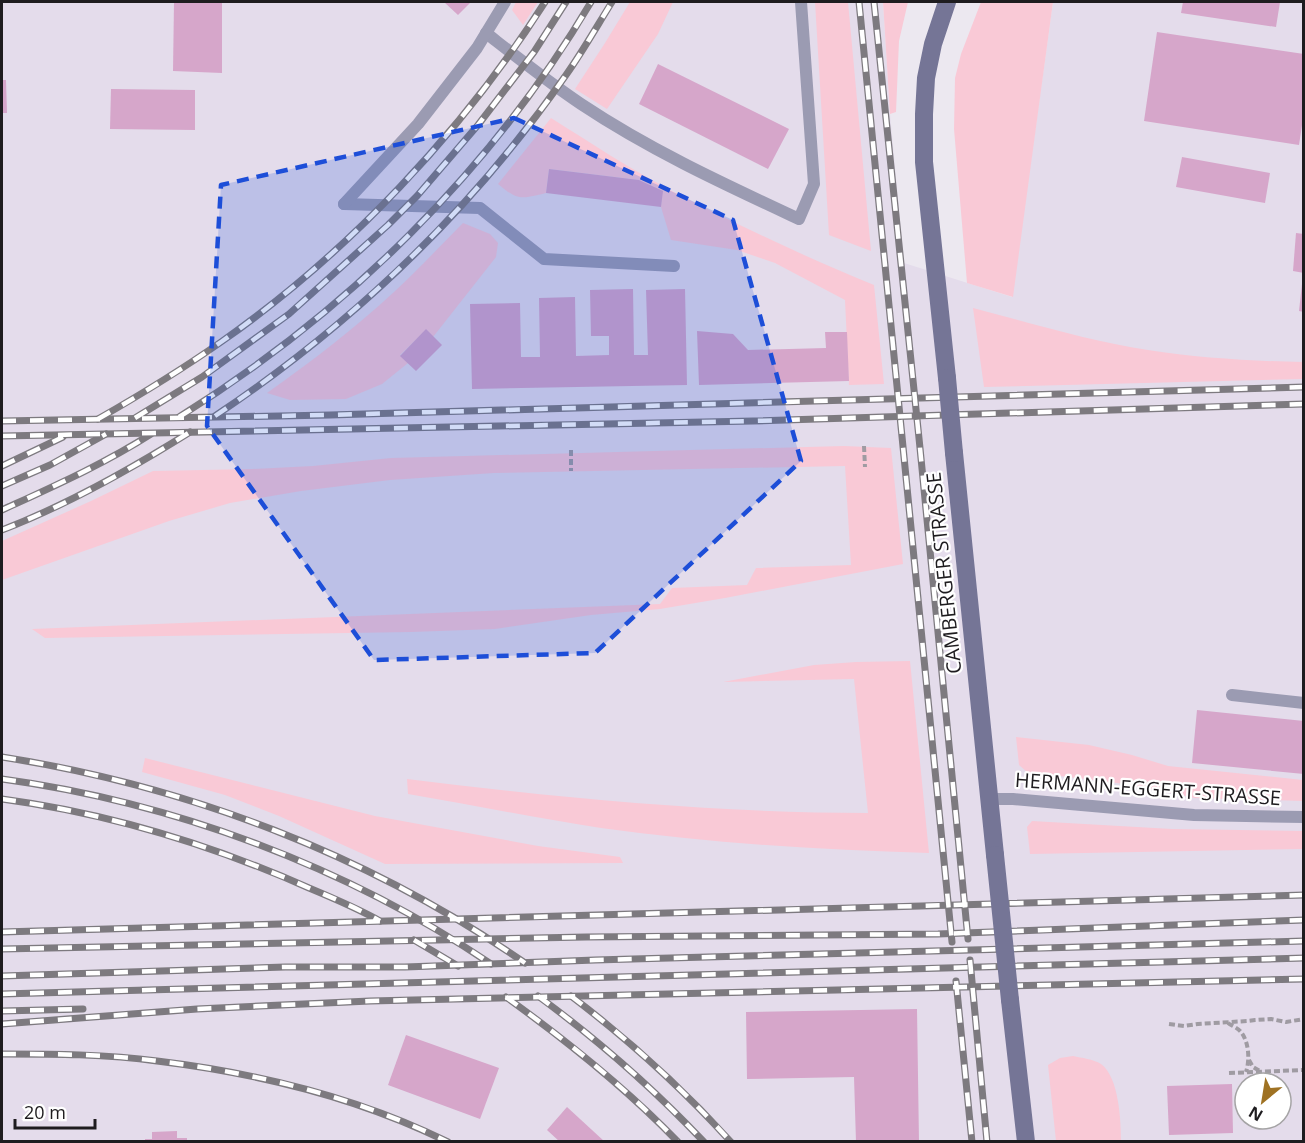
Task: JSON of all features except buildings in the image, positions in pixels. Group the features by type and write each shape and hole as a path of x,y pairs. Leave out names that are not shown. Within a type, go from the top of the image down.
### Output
{"street":[{"name":"CAMBERGER STRASSE","path":"947,2 933,45 926,78 924,162 1026,1142"}],"lane":[{"path":"505,2 477,48 418,124 344,204 480,208 544,259 674,266"},
{"path":"486,33 582,104 661,152 799,219 814,184 801,2"},
{"path":"1232,695 1304,702"},
{"name":"HERMANN-EGGERT-STRASSE","path":"990,800 1013,799 1194,815 1304,818"}],"path":[{"path":"864,446 865,467"},
{"path":"571,450 571,471"},
{"path":"1169,1023 1184,1026 1271,1019 1286,1022 1304,1019"},
{"path":"1241,1032 1247,1022"},
{"path":"1227,1023 1241,1032 1246,1041 1248,1059 1246,1071"},
{"path":"1248,1059 1261,1071 1304,1070"},
{"path":"1229,1073 1233,1073"}],"highlighted area":[{"path":"514,118 733,220 801,461 595,653 374,660 207,426 221,185"}],"shaded area":[{"path":"2,2 883,2 890,114 904,263 1012,297 1053,2 1303,2 1303,1141 2,1142"},
{"path":"516,2 538,2 523,25 512,10"},
{"path":"630,2 673,2 658,34 607,109 575,89"},
{"path":"815,2 848,2 871,251 829,235"},
{"path":"883,2 908,2 899,41 896,112 890,114"},
{"path":"981,2 1053,2 1013,297 967,283 954,129 955,78 961,54"},
{"path":"551,118 672,191 772,240 874,285 884,384 849,385 845,300 775,263 737,250 671,240 661,207 662,191 639,180 549,169 546,193 520,197 505,190 498,184"},
{"path":"463,223 490,234 498,243 496,257 433,337 426,330 400,355 408,363 382,384 346,399 290,400 267,393 332,345 379,306"},
{"path":"973,308 1082,337 1148,350 1226,359 1303,362 1303,379 984,387"},
{"path":"844,446 891,448 903,564 660,609 591,615 495,629 411,632 45,638 32,629 660,604 672,588 747,585 756,568 851,565 845,466 494,473 390,480 301,491 230,503 169,521 2,580 2,541 153,471 313,466 391,458"},
{"path":"910,661 929,853 765,845 683,838 601,828 408,794 407,779 637,803 753,810 868,813 854,679 723,682 814,665"},
{"path":"1016,737 1089,745 1168,766 1303,780 1303,801 1195,798 1125,784 1027,772 1019,765"},
{"path":"145,758 375,816 538,846 620,857 623,863 385,864 279,816 225,795 142,772"},
{"path":"1032,821 1172,829 1303,831 1303,849 1030,854 1027,827"},
{"path":"1073,1056 1098,1062 1107,1070 1118,1100 1121,1141 1056,1141 1048,1065 1060,1058"}],"railway":[{"path":"98,419 221,342 313,270 357,230 400,187 478,97 545,2"},
{"path":"135,418 202,377 289,314 388,225 417,196 478,125 534,52 566,2"},
{"path":"179,417 241,376 300,332 356,285 410,234 461,180 508,124 551,64 591,2"},
{"path":"215,416 265,381 361,304 449,218 530,125 572,66 612,2"},
{"path":"859,2 952,942"},
{"path":"874,2 968,939"},
{"path":"2,421 330,415 1304,387"},
{"path":"2,436 753,421 1304,404"},
{"path":"2,530 98,485 190,432"},
{"path":"2,486 50,465 106,434"},
{"path":"2,510 59,484 151,434"},
{"path":"2,466 63,437"},
{"path":"2,757 140,786 208,806 275,830 404,889 465,924 525,963"},
{"path":"2,779 130,804 194,822 257,844 378,897 436,929 491,964"},
{"path":"2,799 120,822 197,845 272,872 345,903 380,921"},
{"path":"2,932 1304,895"},
{"path":"2,949 586,937 938,934 1304,920"},
{"path":"414,940 458,966"},
{"path":"2,976 285,967 405,967 1304,941"},
{"path":"2,994 1304,958"},
{"path":"970,960 987,1142"},
{"path":"2,1024 197,1009 370,1001 1304,979"},
{"path":"956,981 972,1142"},
{"path":"538,996 624,1065 704,1142"},
{"path":"571,996 654,1065 731,1142"},
{"path":"506,997 595,1065 678,1142"},
{"path":"2,1011 83,1009"},
{"path":"2,1054 118,1057 232,1072 342,1100 378,1112 448,1142"}]}
